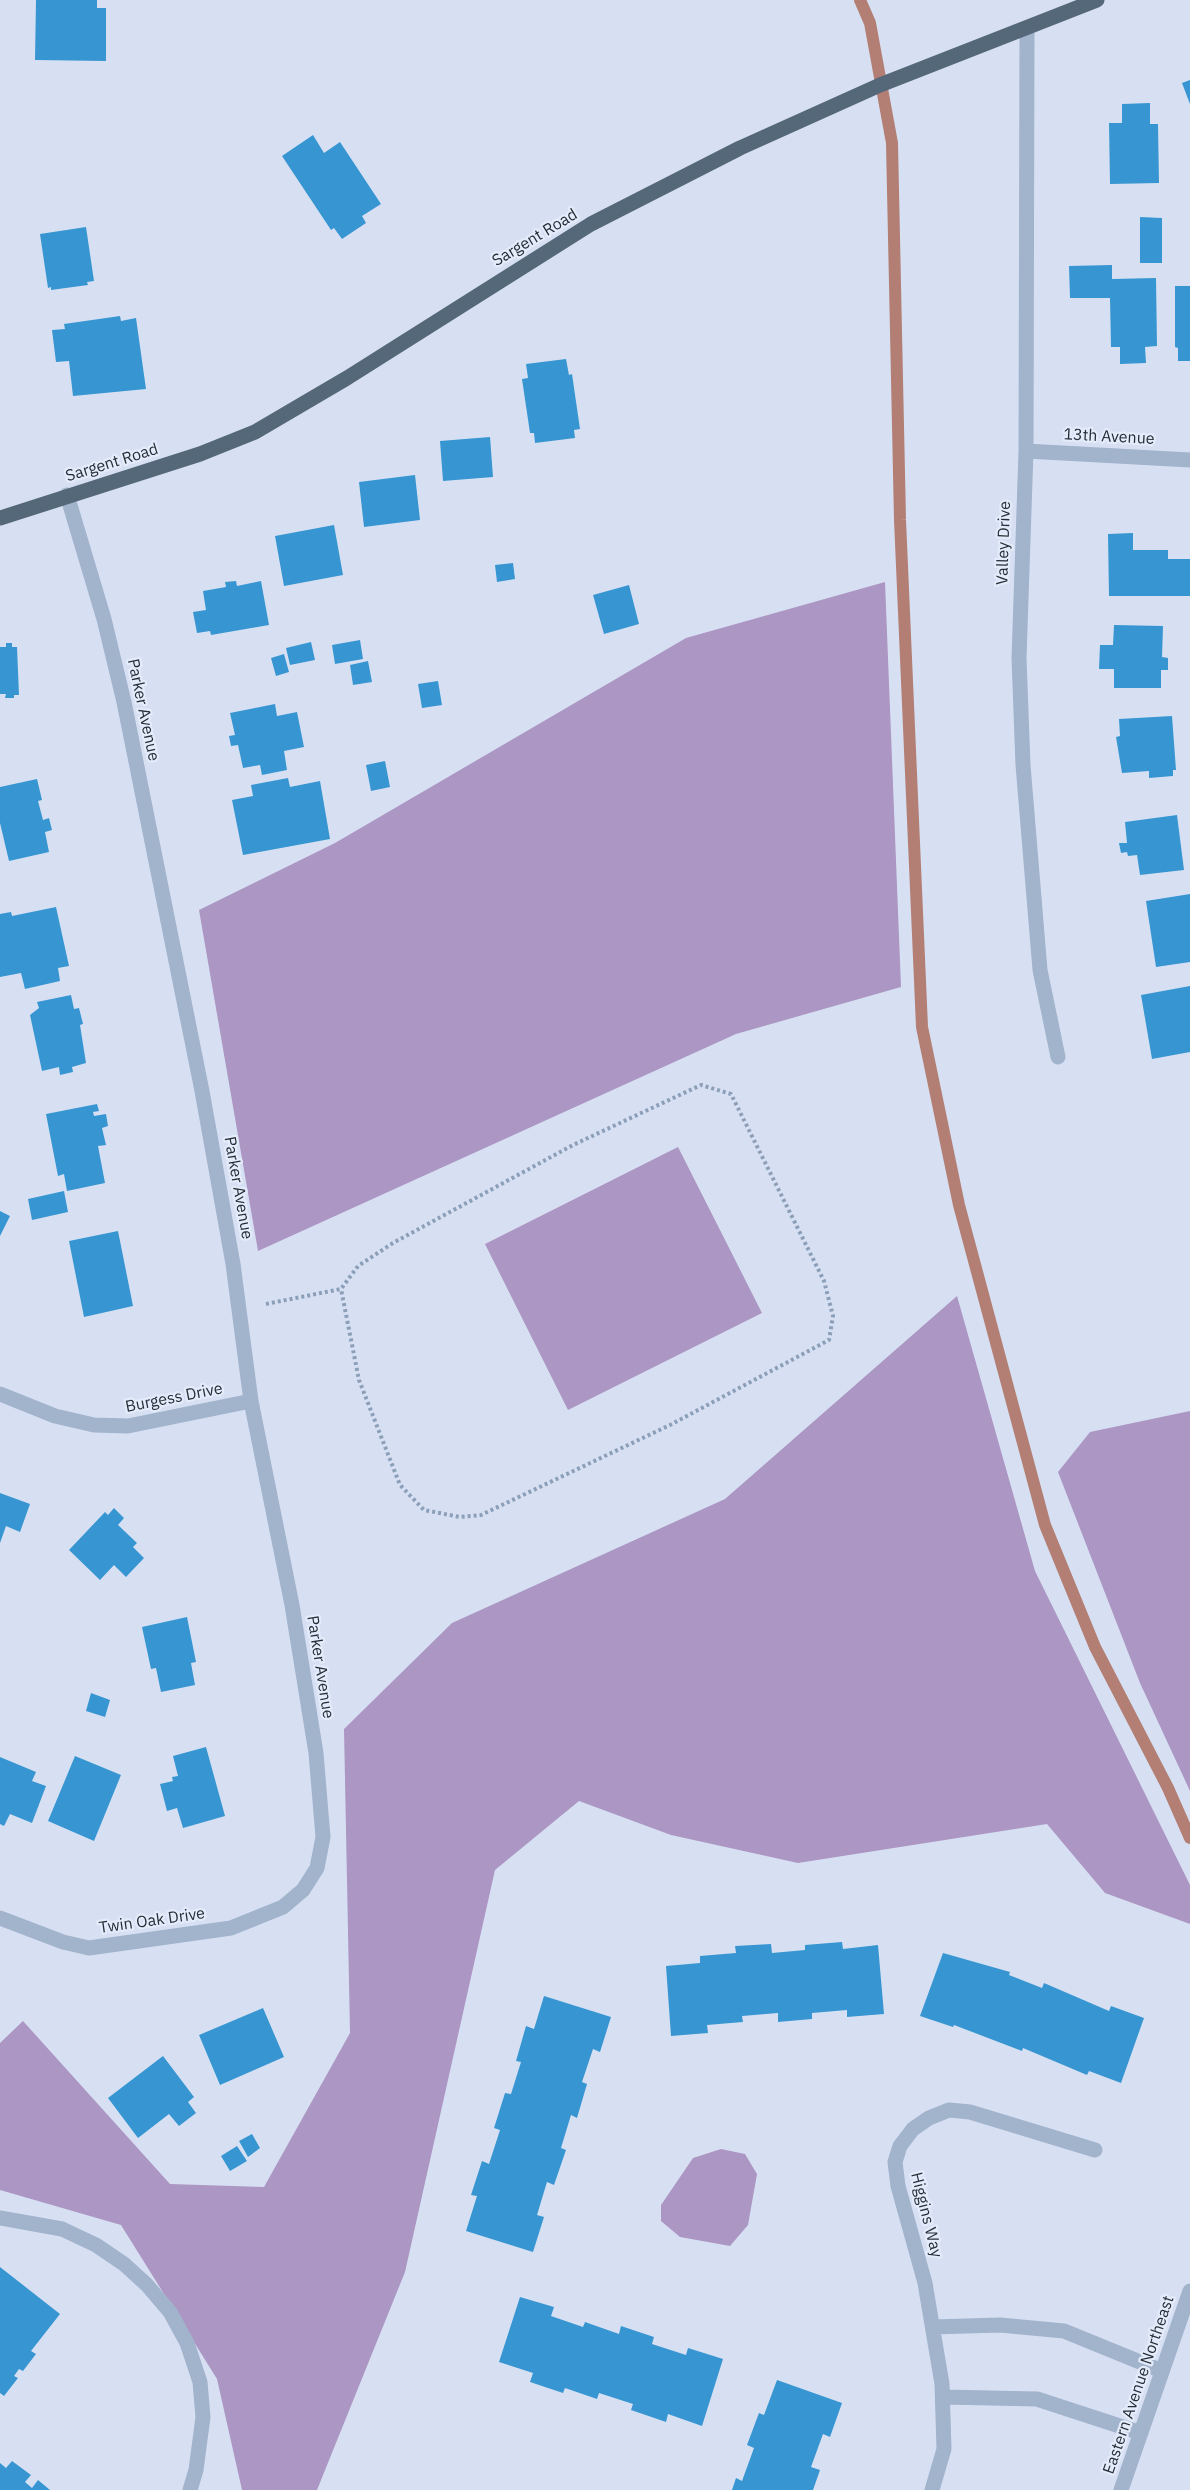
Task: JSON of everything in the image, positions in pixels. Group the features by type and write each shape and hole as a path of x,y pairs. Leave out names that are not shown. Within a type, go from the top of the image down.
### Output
{"main road":[{"name":"Sargent Road","path":"0,518 200,454 255,432 346,378 591,224 740,148 867,91 1097,0"}],"street":[{"name":"Valley Drive","path":"1027,28 1026,451 1019,658 1023,765 1040,970 1058,1057"},
{"name":"13th Avenue","path":"1026,451 1190,460"},
{"name":"Parker Avenue","path":"67,495 104,619 164,892 207,1114 239,1310 251,1401 292,1605 316,1753 323,1837 318,1868 303,1890"},
{"name":"Burgess Drive","path":"0,1394 56,1416 94,1425 138,1425 251,1401"},
{"name":"Twin Oak Drive","path":"0,1918 63,1942 89,1948 116,1946 231,1928 283,1907 303,1890"},
{"name":"Higgins Way","path":"932,2490 944,2449 943,2397 926,2283 898,2186 895,2162 900,2146 913,2129 929,2118 949,2110 970,2112 1095,2150"},
{"path":"0,2218 62,2229 96,2245 124,2264 147,2284 170,2312 187,2343 200,2382 203,2416 196,2470 190,2490"},
{"name":"Eastern Avenue Northeast","path":"1121,2490 1190,2291"},
{"path":"933,2327 1000,2325 1064,2331 1162,2371"},
{"path":"943,2397 1036,2399 1141,2433"}],"path":[{"path":"239,1310 341,1289 358,1266 403,1237 573,1145 701,1085 731,1094 824,1281 833,1316 829,1340 670,1425 481,1515 460,1517 424,1510 400,1485 360,1380 341,1289"}],"shaded area":[{"path":"885,582 901,987 736,1034 258,1251 199,910 335,843 686,638"},
{"path":"678,1147 762,1313 568,1410 485,1244"},
{"path":"957,1296 1035,1571 1190,1885 1190,1924 1105,1893 1047,1824 798,1863 671,1835 579,1801 495,1870 405,2272 317,2490 242,2490 217,2379 121,2225 0,2190 0,2043 23,2021 170,2184 264,2187 350,2033 344,1729 452,1623 725,1499"},
{"path":"1190,1411 1190,1791 1140,1683 1058,1472 1090,1432"},
{"path":"721,2149 745,2154 757,2174 748,2225 730,2246 680,2237 661,2221 661,2205 693,2158"}],"building":[{"path":"36,0 97,0 97,8 106,8 106,61 35,60"},
{"path":"1190,80 1190,104 1182,83"},
{"path":"1150,103 1150,124 1158,124 1159,183 1110,184 1109,123 1122,123 1122,104"},
{"path":"313,135 324,153 340,142 381,204 362,216 366,223 342,239 334,228 331,230 282,156"},
{"path":"1140,217 1162,218 1162,263 1140,263"},
{"path":"86,227 94,281 87,282 88,285 51,290 51,287 48,288 40,234"},
{"path":"1112,265 1112,279 1156,278 1157,346 1145,347 1146,363 1120,364 1120,347 1111,347 1110,298 1070,298 1069,266"},
{"path":"1175,286 1190,286 1190,361 1178,361 1178,348 1175,347"},
{"path":"120,316 121,321 136,318 146,389 73,396 69,361 56,362 52,330 65,329 64,324"},
{"path":"566,359 569,375 572,374 580,429 574,430 575,438 535,443 534,433 530,433 522,379 528,378 526,364"},
{"path":"490,437 493,477 443,481 440,441"},
{"path":"415,475 420,520 364,527 359,482"},
{"path":"334,525 343,575 284,586 275,536"},
{"path":"1133,533 1133,550 1168,550 1168,559 1190,559 1190,596 1109,596 1108,534"},
{"path":"513,563 515,579 497,582 495,565"},
{"path":"236,581 237,586 261,581 269,625 211,635 210,631 197,633 193,612 206,610 203,591 226,587 225,582"},
{"path":"629,585 639,624 604,634 593,595"},
{"path":"1114,625 1163,626 1162,657 1168,658 1168,670 1161,670 1161,688 1114,688 1114,669 1099,669 1100,645 1113,645"},
{"path":"360,640 363,659 335,664 332,645"},
{"path":"311,642 315,660 290,665 286,648"},
{"path":"6,643 12,643 12,647 17,647 19,695 14,695 14,698 5,698 6,694 0,694 0,647 6,647"},
{"path":"284,654 289,672 276,676 271,658"},
{"path":"368,661 372,682 353,685 350,665"},
{"path":"438,681 442,705 422,708 418,684"},
{"path":"275,704 277,716 297,712 304,747 284,751 287,770 262,775 260,765 243,768 238,745 231,746 229,736 235,735 230,713"},
{"path":"1172,716 1176,770 1173,770 1173,776 1149,778 1149,771 1122,773 1116,737 1120,736 1119,719"},
{"path":"385,761 390,787 371,791 366,765"},
{"path":"288,778 290,787 320,781 330,839 243,855 232,800 253,796 251,785"},
{"path":"37,779 42,800 38,801 43,820 49,818 52,830 45,832 49,852 9,861 0,823 0,787"},
{"path":"1177,815 1184,870 1140,875 1137,855 1128,856 1127,852 1121,853 1119,843 1127,843 1125,822"},
{"path":"1190,894 1190,962 1156,967 1146,901"},
{"path":"56,907 69,966 58,968 60,981 25,989 21,973 0,977 0,914 11,912 12,916"},
{"path":"1190,986 1190,1052 1152,1059 1141,995"},
{"path":"71,995 74,1009 79,1008 83,1024 80,1025 86,1063 72,1067 73,1072 60,1075 59,1067 42,1071 30,1015 39,1008 37,1002"},
{"path":"97,1104 99,1111 93,1112 94,1116 106,1114 108,1126 102,1128 106,1145 98,1146 105,1183 67,1191 64,1174 58,1176 46,1114"},
{"path":"64,1191 68,1212 32,1220 28,1199"},
{"path":"0,1211 10,1216 0,1236"},
{"path":"118,1231 133,1306 84,1317 69,1241"},
{"path":"0,1493 30,1504 20,1532 6,1526 0,1543"},
{"path":"114,1508 124,1518 118,1525 137,1543 133,1547 144,1558 126,1577 114,1565 100,1580 69,1550 105,1512 108,1515"},
{"path":"187,1617 196,1662 191,1663 195,1685 161,1692 156,1668 151,1669 142,1627"},
{"path":"91,1693 110,1700 105,1717 86,1711"},
{"path":"206,1747 225,1816 183,1828 177,1808 167,1811 160,1784 173,1781 172,1777 178,1776 173,1756"},
{"path":"75,1756 121,1775 94,1841 48,1821"},
{"path":"0,1757 36,1772 32,1781 46,1786 32,1823 10,1814 4,1826 0,1824"},
{"path":"842,1942 843,1949 878,1945 884,2014 847,2017 847,2010 812,2013 812,2019 778,2022 778,2013 742,2016 743,2022 707,2025 708,2033 671,2036 666,1966 700,1963 700,1956 736,1953 735,1946 771,1944 772,1953 805,1950 805,1945"},
{"path":"943,1953 1010,1972 1009,1975 1042,1988 1044,1983 1109,2011 1111,2006 1144,2018 1121,2083 1089,2071 1087,2075 1023,2048 1022,2051 954,2025 953,2027 920,2016"},
{"path":"544,1996 611,2017 600,2052 593,2049 582,2082 587,2084 577,2118 571,2115 561,2148 566,2150 554,2185 547,2182 537,2215 544,2217 533,2252 466,2231 477,2196 471,2195 482,2161 489,2164 500,2130 494,2128 505,2093 511,2094 521,2062 516,2061 526,2026 534,2029"},
{"path":"263,2008 284,2057 220,2085 199,2035"},
{"path":"163,2056 194,2097 188,2102 196,2113 179,2126 169,2114 138,2138 108,2098"},
{"path":"252,2134 260,2148 248,2157 239,2141"},
{"path":"237,2146 247,2161 230,2171 221,2156"},
{"path":"0,2267 60,2314 31,2351 36,2354 23,2371 19,2369 14,2376 18,2378 4,2396 0,2393"},
{"path":"520,2297 554,2307 551,2316 583,2327 585,2322 619,2334 621,2326 654,2337 652,2344 686,2355 688,2348 723,2359 702,2426 668,2414 666,2422 631,2410 633,2404 599,2393 597,2399 565,2388 563,2393 530,2382 533,2373 499,2362"},
{"path":"777,2380 842,2403 830,2437 823,2434 811,2467 820,2470 813,2490 732,2490 736,2478 742,2481 754,2448 747,2445 759,2413 764,2415"},
{"path":"12,2461 31,2475 25,2482 32,2488 38,2480 50,2490 0,2490 0,2463 6,2468"}],"waterway":[{"path":"860,0 870,23 892,143 900,520 922,1027 959,1205 1045,1525 1095,1647 1168,1788 1190,1838"}]}
